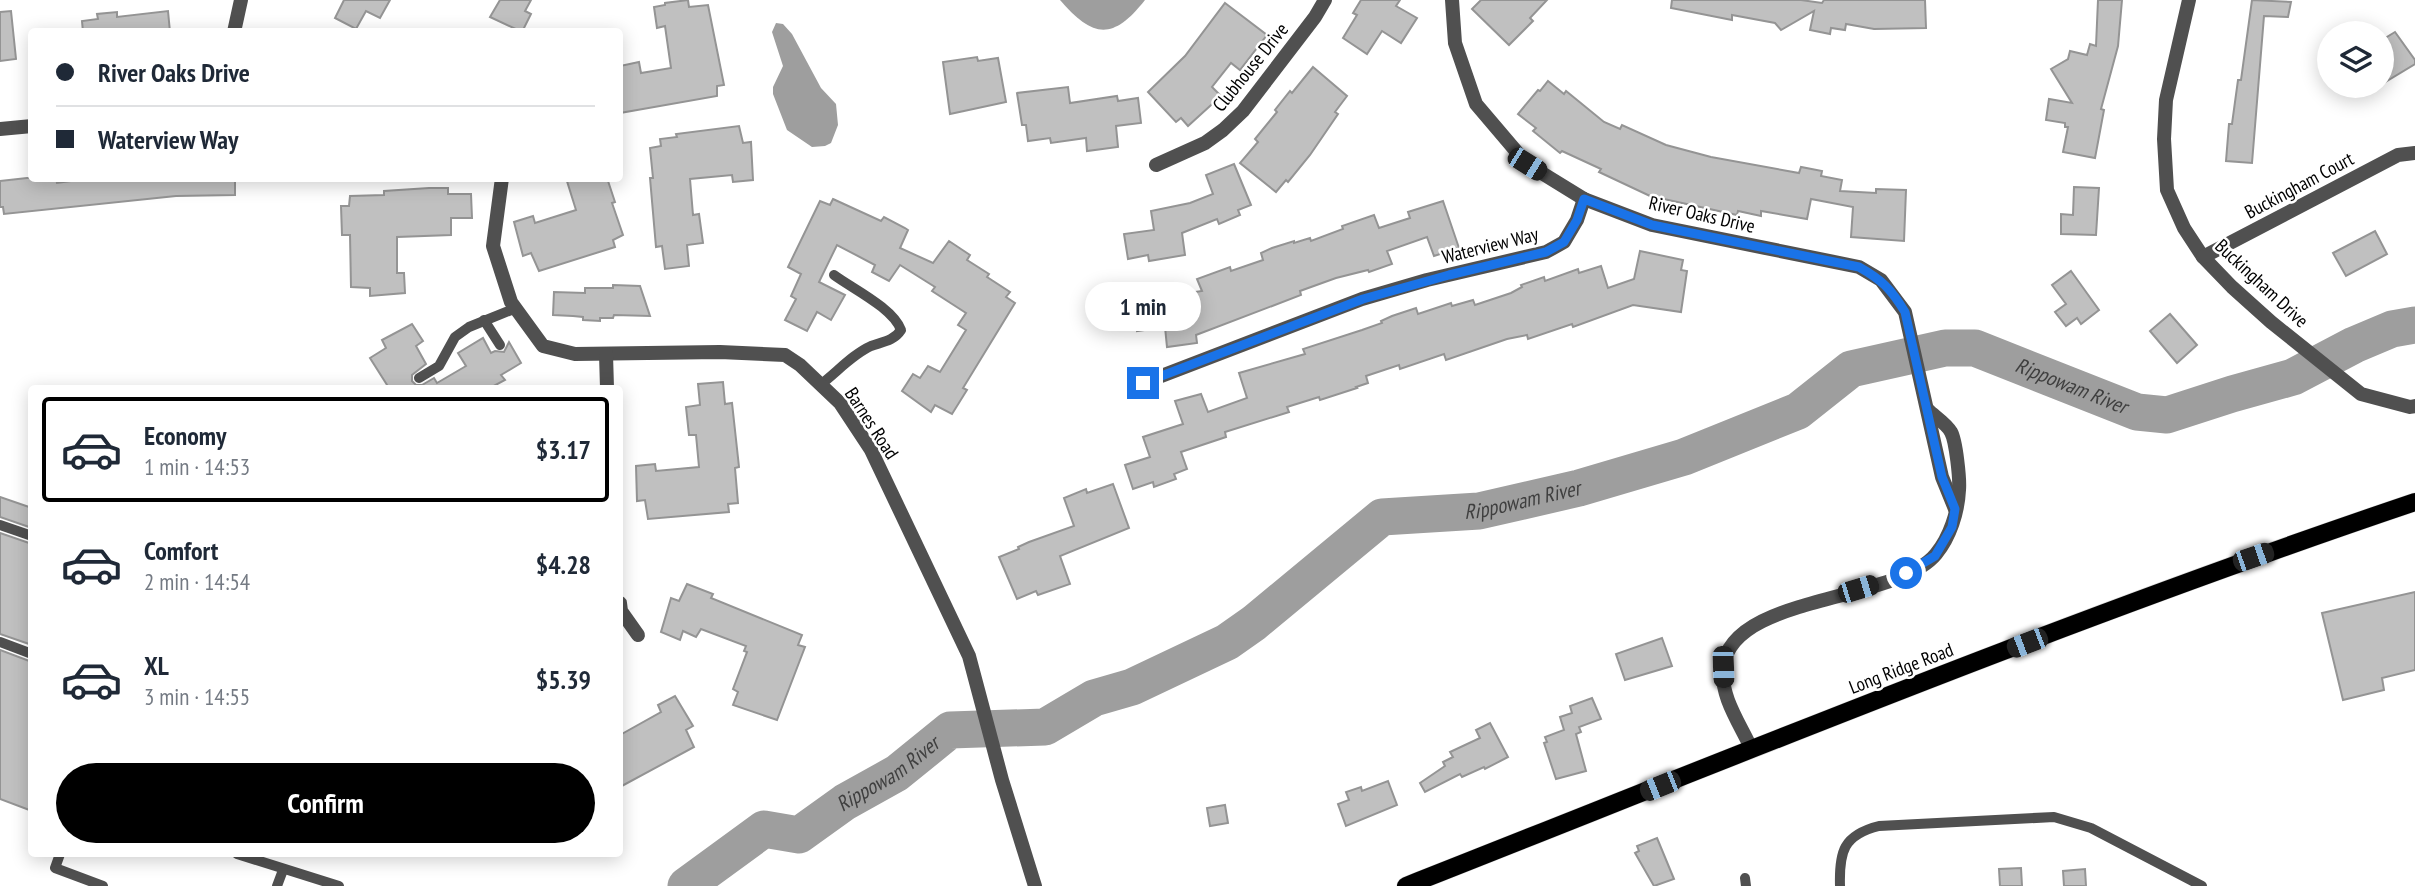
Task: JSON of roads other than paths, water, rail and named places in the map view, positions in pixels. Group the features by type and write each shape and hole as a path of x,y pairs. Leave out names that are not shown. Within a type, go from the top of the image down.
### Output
{"main road":[{"name":"Long Ridge Road","path":"1406,886 1751,748 2253,557 2415,502"}],"street":[{"path":"235,28 241,0"},
{"name":"Clubhouse Drive","path":"1156,165 1205,143 1243,111 1325,0"},
{"name":"River Oaks Drive","path":"1452,0 1455,43 1476,104 1527,164 1584,199 1652,225 1859,267 1881,280 1894,293 1905,312 1928,410 1951,431 1959,472 1959,492 1952,527 1935,556 1923,564 1884,582 1781,613 1760,622 1735,641 1723,667 1723,682 1751,748"},
{"name":"Buckingham Drive","path":"2189,0 2166,100 2164,139 2167,190 2184,228 2203,257 2271,322 2361,394 2415,406"},
{"path":"0,130 28,126"},
{"name":"Buckingham Court","path":"2203,257 2398,155 2415,153"},
{"name":"Barnes Road","path":"501,182 493,246 511,302 543,346 575,355 720,352 785,355 840,403 871,450 969,656 1002,780 1035,886"},
{"name":"Waterview Way","path":"1143,383 1363,299 1546,252 1564,242 1577,220 1584,199"},
{"path":"606,354 607,385"},
{"path":"623,614 638,635"}],"lane":[{"path":"820,384 869,347 892,339 901,330 890,313 834,275"},
{"path":"419,379 439,366 455,337 468,327 516,308"},
{"path":"484,320 500,345"},
{"path":"0,525 28,535"},
{"path":"0,642 28,652"},
{"path":"1840,886 1842,856 1848,842 1860,831 1879,826 2054,817 2091,828 2202,886"},
{"path":"59,857 55,868 103,886"},
{"path":"246,857 339,886"},
{"path":"277,886 283,870"}],"waterway":[{"name":"Rippowam River","path":"686,886 764,829 799,835 845,802 897,773 950,730 1045,727 1094,698 1132,687 1227,642 1254,623 1382,517 1479,511 1579,488 1684,457 1798,411 1851,369 1945,348 1975,348 2137,412 2167,415 2293,377 2354,345 2392,329 2415,325"}]}
